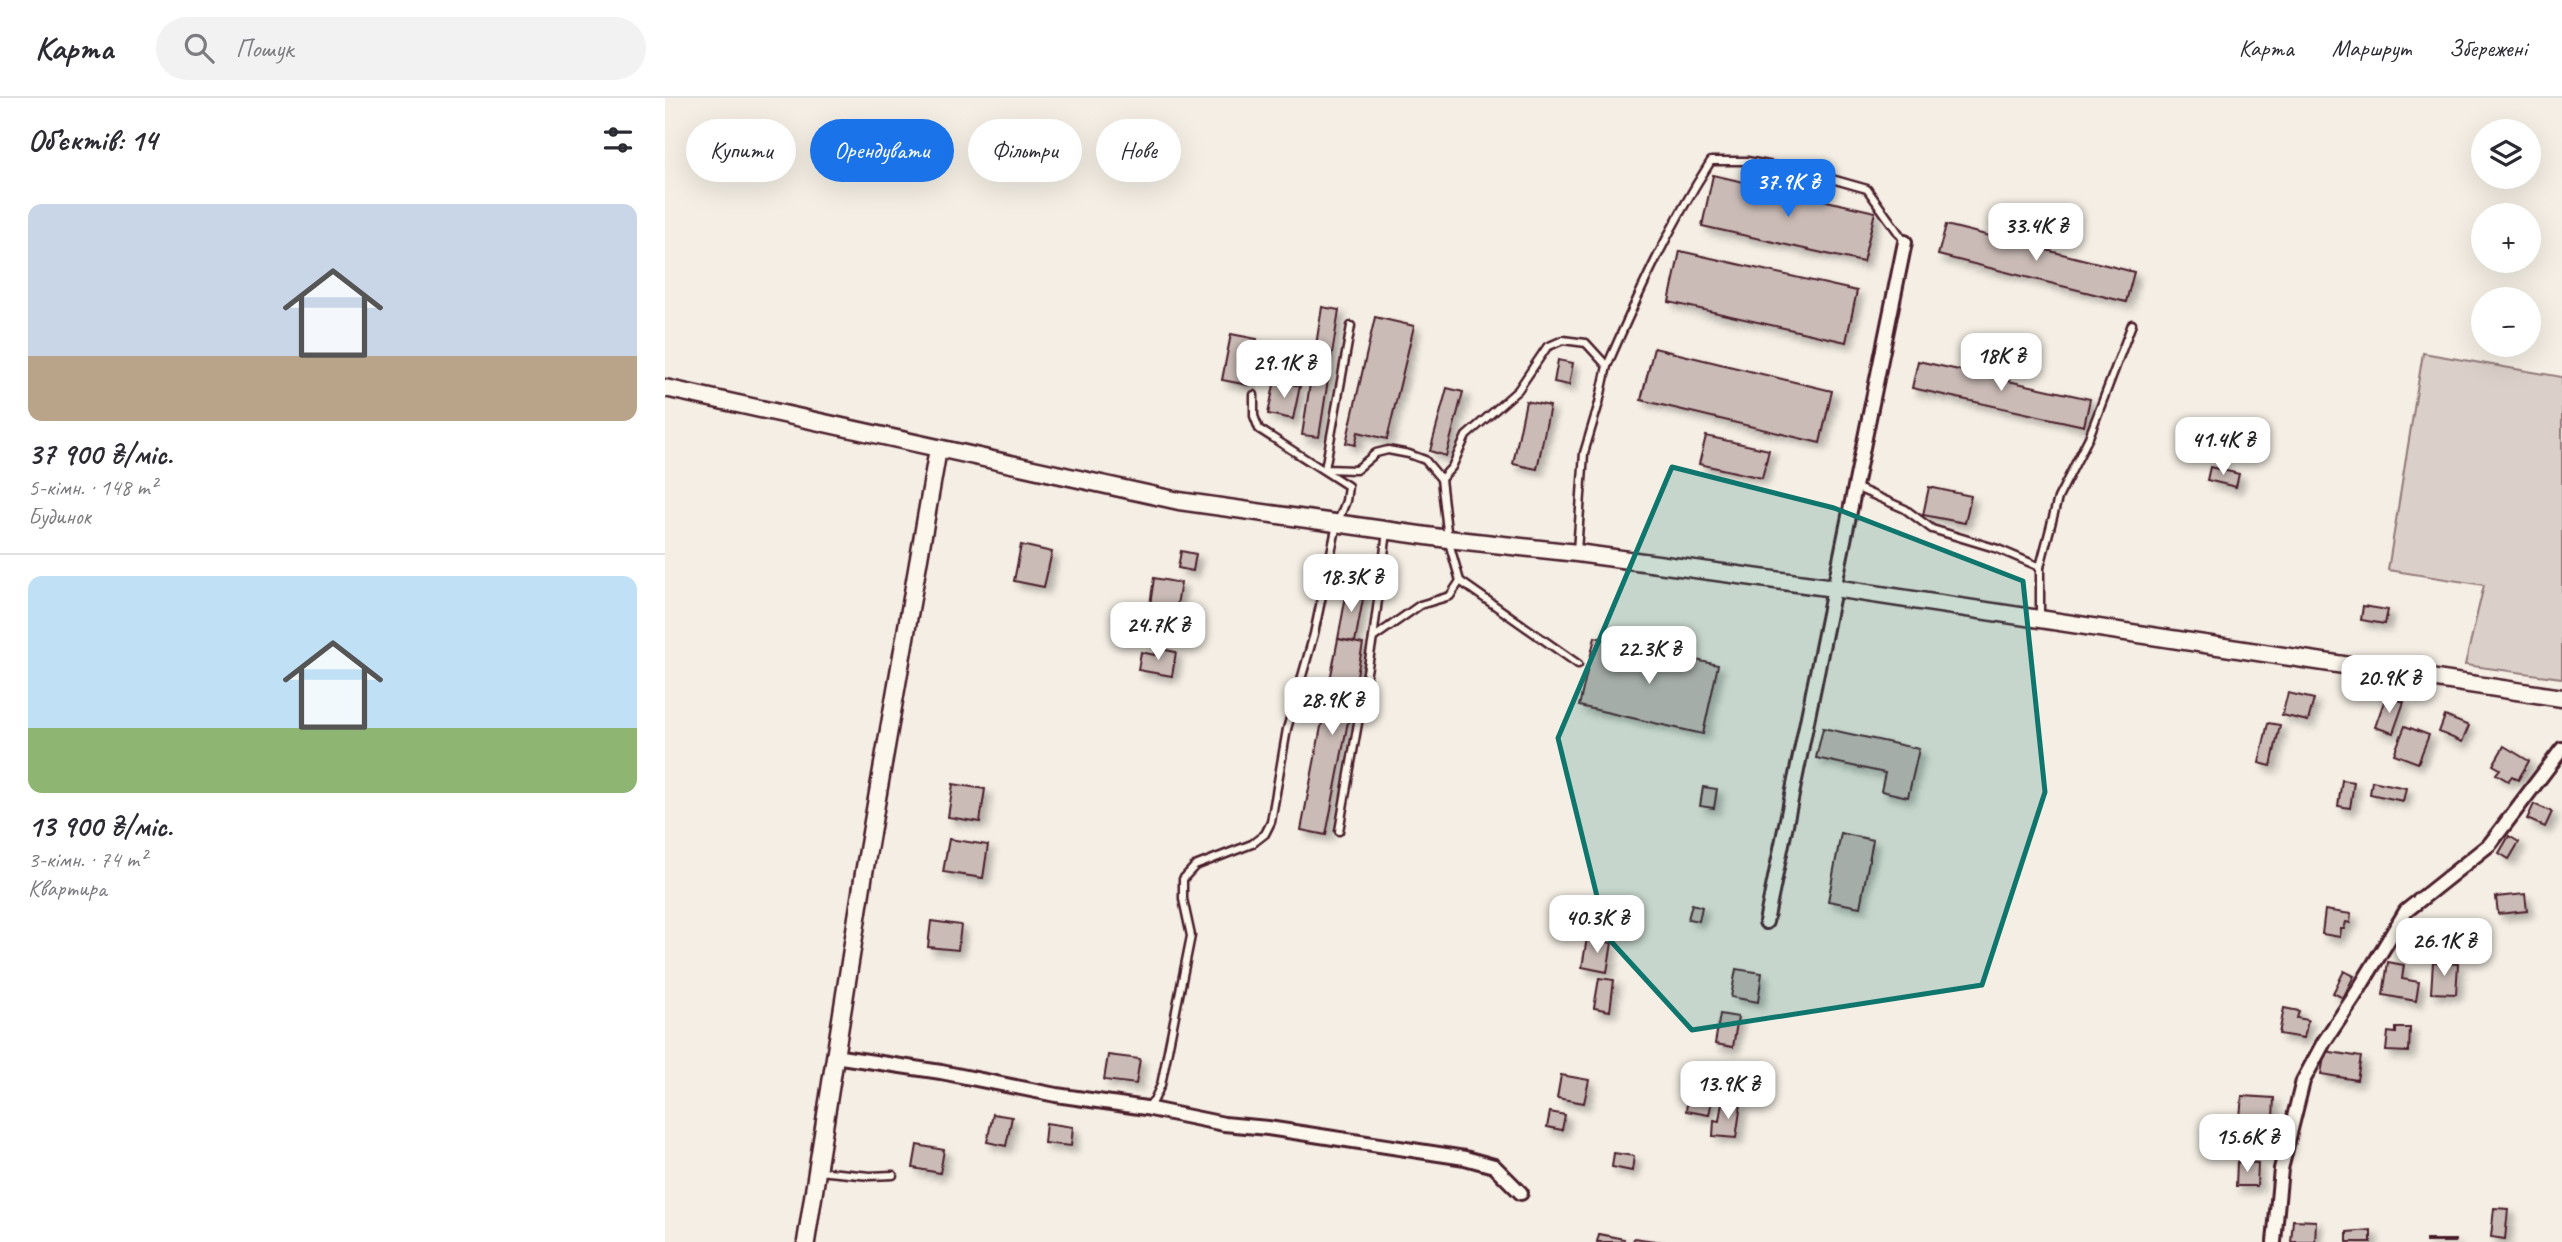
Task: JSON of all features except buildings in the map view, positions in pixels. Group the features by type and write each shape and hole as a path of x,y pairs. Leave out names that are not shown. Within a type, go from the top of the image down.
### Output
{"street":[{"path":"1766,922 1905,242"},
{"path":"665,388 1179,501 1387,531 1577,553 1835,588 2562,698"},
{"path":"806,1242 834,1056 938,449"},
{"path":"2274,1242 2281,1169 2303,1081 2323,1042 2406,911 2490,844 2562,749"},
{"path":"834,1056 941,1072 1224,1124 1268,1128 1465,1158 1494,1166 1521,1193"}],"lane":[{"path":"1577,553 1584,453 1607,366 1650,269 1692,190 1711,161 1747,161 1807,172 1867,189 1905,242"},
{"path":"2040,619 2040,567 2058,498 2089,437 2132,324"},
{"path":"1325,469 1350,326"},
{"path":"1441,479 1451,467 1466,436 1518,390 1547,346 1563,340 1586,343 1607,366"},
{"path":"1146,1108 1154,1100 1161,1085 1191,936 1183,899 1183,879 1195,866 1252,844 1265,834 1271,822 1287,729 1314,634 1337,524 1346,501 1348,486 1259,429 1254,416 1254,395"},
{"path":"1325,469 1356,470 1377,453 1388,450 1425,460 1441,479 1448,539 1460,580 1578,664"},
{"path":"1855,487 1905,509 1932,529 1998,549 2040,567"},
{"path":"1339,831 1373,638 1387,531"},
{"path":"1373,638 1420,605 1450,597 1460,580"},
{"path":"816,1171 870,1176 893,1175"}],"highlighted area":[{"path":"1672,467 1834,508 2023,581 2045,792 1982,985 1692,1030 1607,937 1558,738"}],"shaded area":[{"path":"2423,353 2562,377 2562,678 2465,665 2484,585 2388,570"}]}
